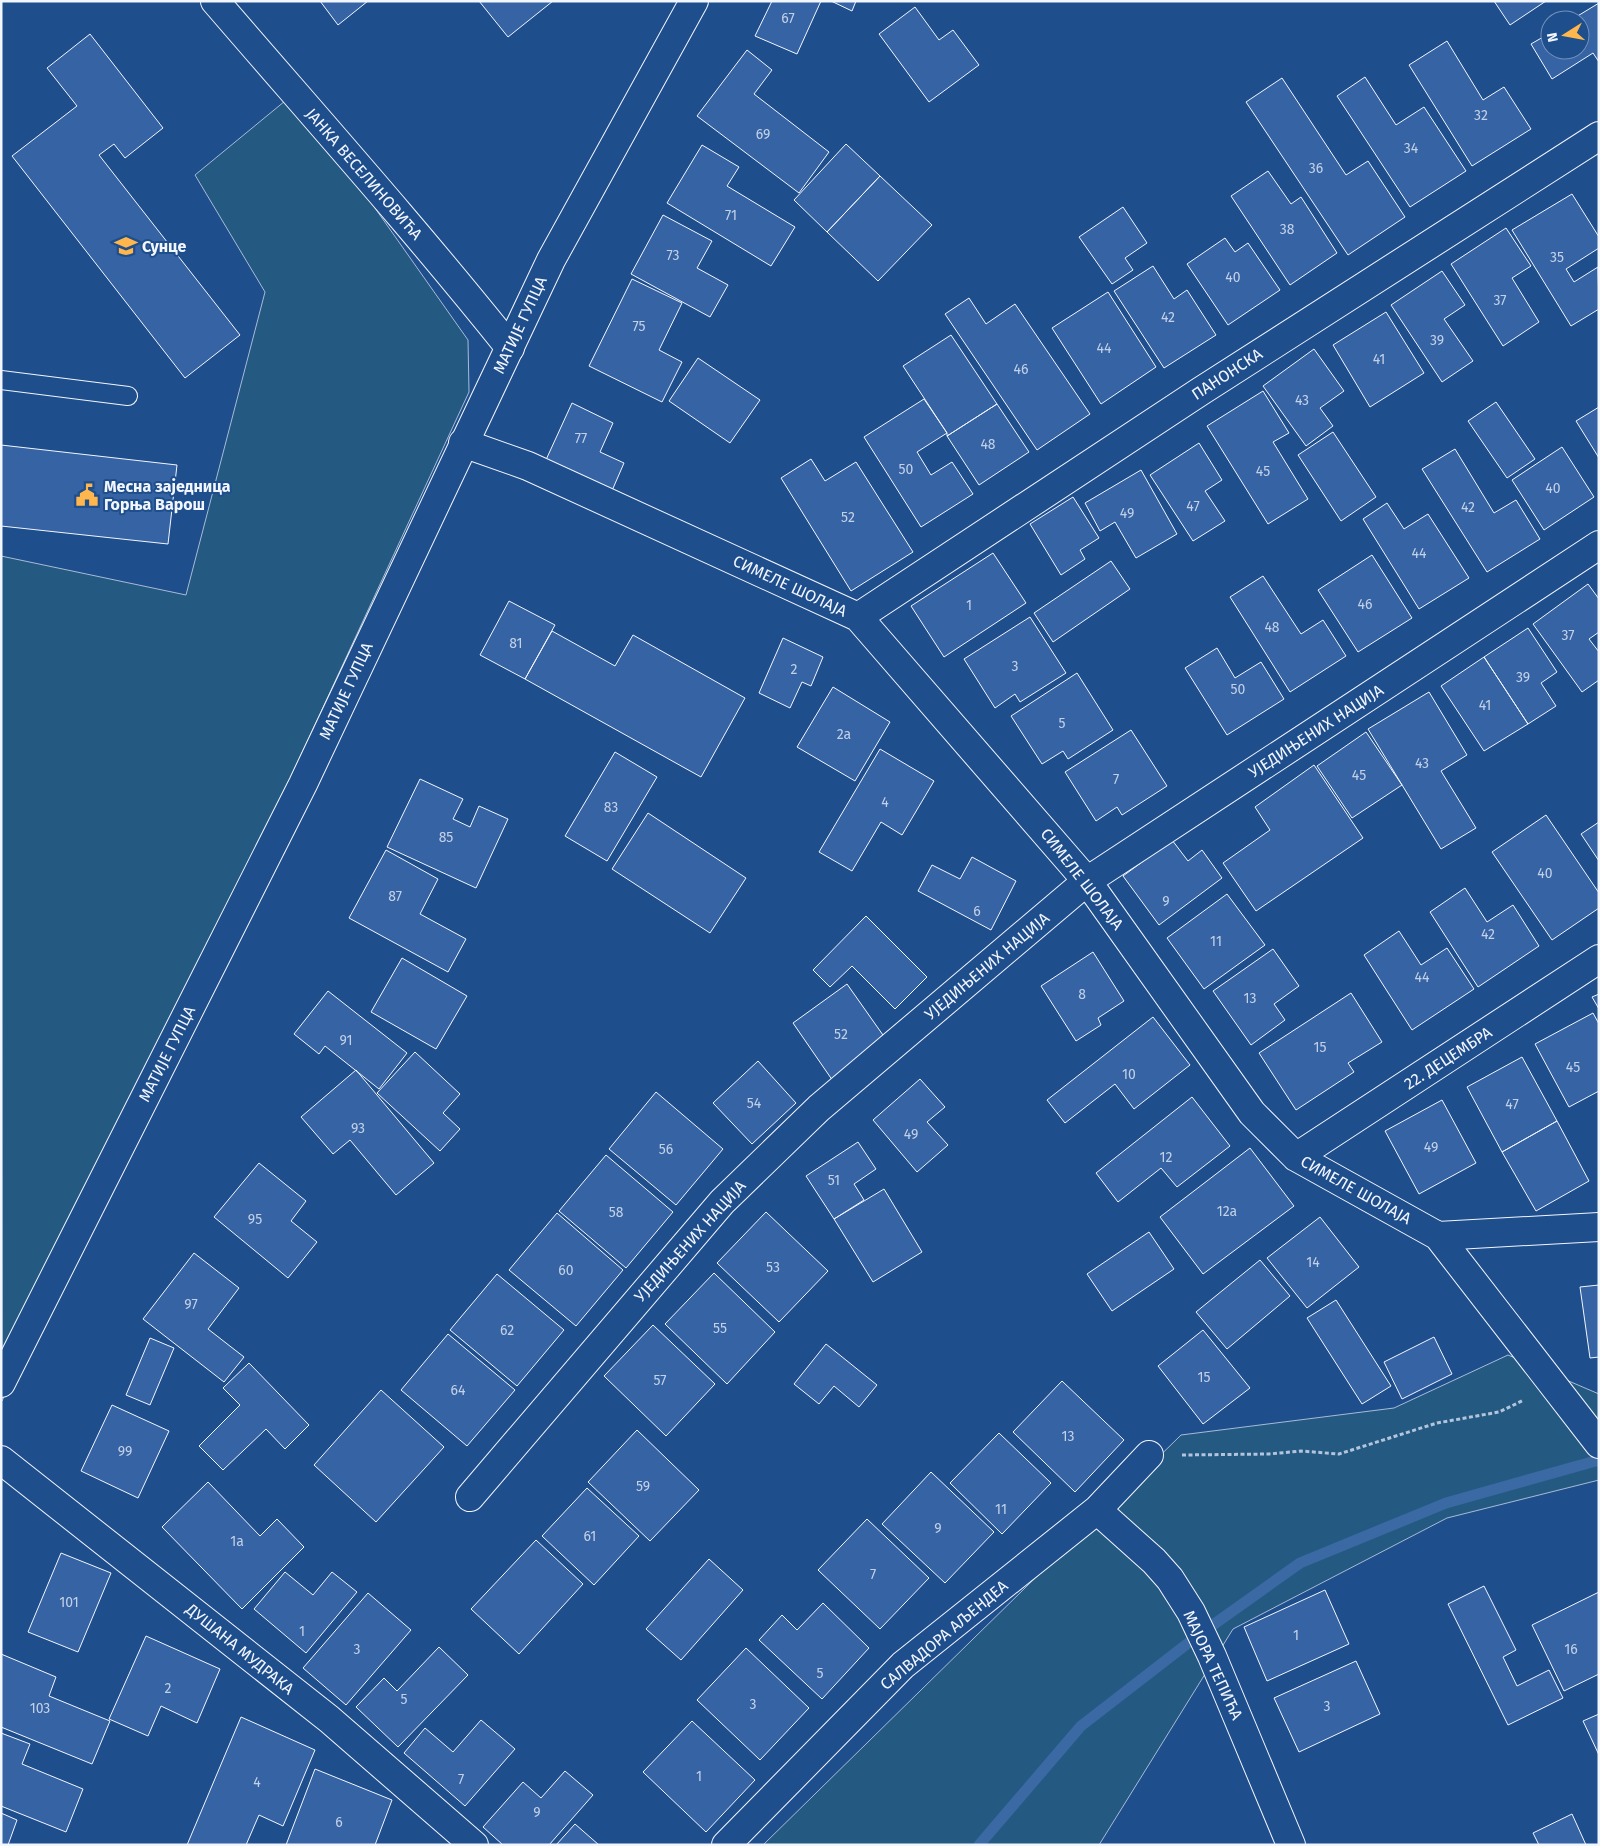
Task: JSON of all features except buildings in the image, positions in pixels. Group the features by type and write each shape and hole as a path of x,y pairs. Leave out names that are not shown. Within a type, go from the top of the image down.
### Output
{"street":[{"name":"ЈАНКА ВЕСЕЛИНОВИЋА","path":"215,1 357,165 510,348"},
{"name":"МАТИЈЕ ГУПЦА","path":"1,1383 303,784 551,260 694,1"},
{"name":"ПАНОНСКА","path":"858,617 1201,391 1599,136"},
{"name":"СИМЕЛЕ ШОЛАЈА","path":"463,443 528,466 858,617 1087,881 1252,1112 1296,1157 1438,1236 1592,1434"},
{"name":"УЈЕДИЊЕНИХ НАЦИЈА","path":"470,1497 722,1202 819,1108 1087,881 1599,545"},
{"name":"22. ДЕЦЕМБРА","path":"1296,1157 1599,959"},
{"path":"1438,1236 1599,1227"},
{"name":"САЛВАДОРА АЉЕНДЕА","path":"726,1845 903,1665 1097,1510 1149,1455"},
{"name":"ДУШАНА МУДРАКА","path":"1,1460 329,1720 474,1845"},
{"name":"МАЈОРА ТЕПИЋА","path":"1097,1510 1154,1561 1170,1579 1191,1612 1212,1656 1291,1845"}],"lane":[{"path":"1,380 128,396"}],"path":[{"path":"1149,1455 1269,1454 1301,1451 1339,1454 1436,1423 1499,1412 1523,1401 1529,1378 1530,1355"}],"shaded area":[{"path":"285,101 370,201 468,340 469,392 2,1401 1,556 186,595 265,292 195,175"},
{"path":"1508,1355 1599,1394 1599,1480 1447,1518 1233,1629 1099,1845 763,1845 1181,1435 1394,1408"}],"waterway":[{"path":"979,1845 1081,1726 1196,1637 1300,1563 1446,1503 1599,1460"}],"place":[{"name":"Сунце","path":"126,246"},
{"name":"Месна заједница Горња Варош","path":"87,495"}]}
